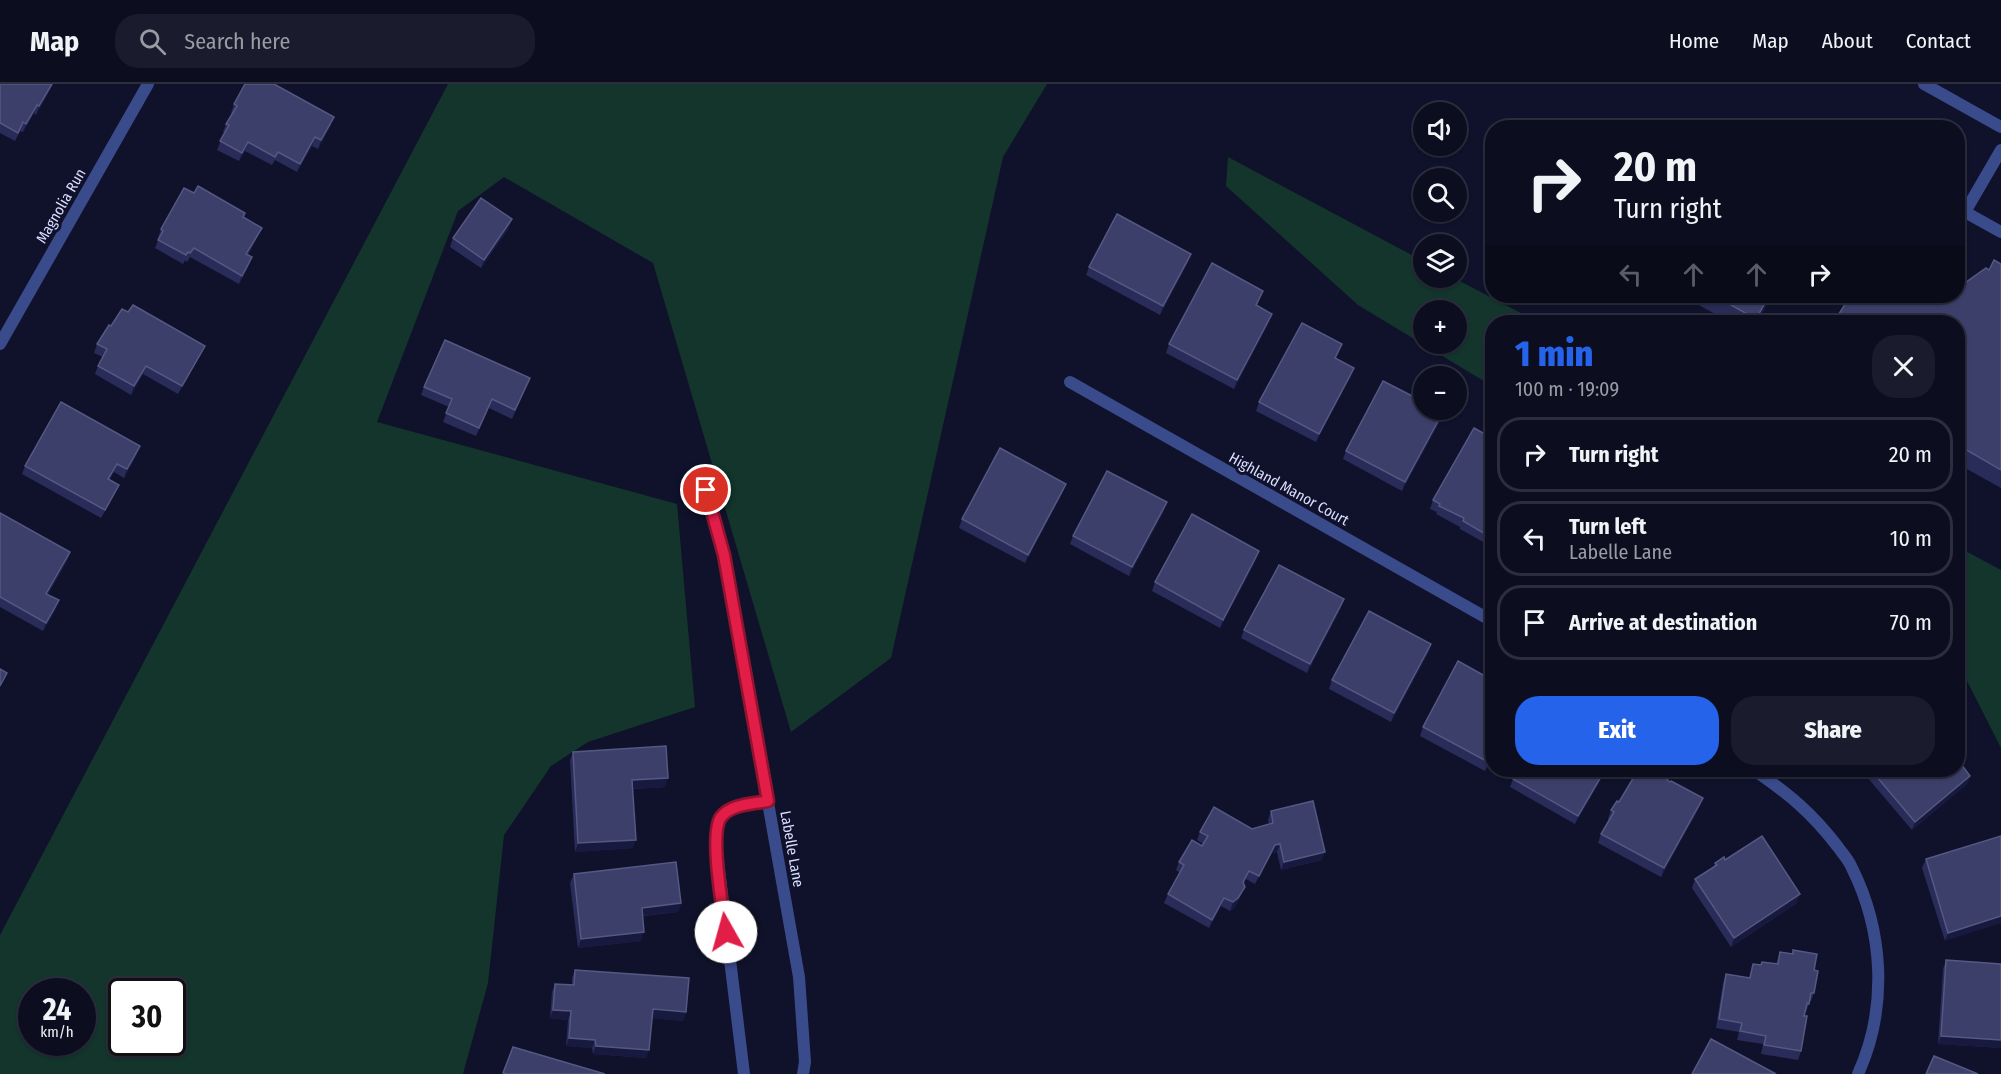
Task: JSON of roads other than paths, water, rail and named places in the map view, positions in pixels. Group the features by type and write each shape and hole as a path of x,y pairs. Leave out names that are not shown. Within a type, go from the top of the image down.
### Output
{"street":[{"name":"Magnolia Run","path":"0,344 148,84"},
{"path":"1924,84 2001,128"},
{"path":"2001,150 1965,212 2001,232"},
{"name":"Highland Manor Court","path":"1070,382 1485,617"},
{"name":"Labelle Lane","path":"706,490 724,555 800,977 805,1062 803,1074"},
{"path":"1764,777 1791,796 1824,828 1851,865 1868,911 1878,953 1878,1003 1868,1052 1858,1074"},
{"path":"744,1074 716,837 719,818 731,809 768,801"}]}
